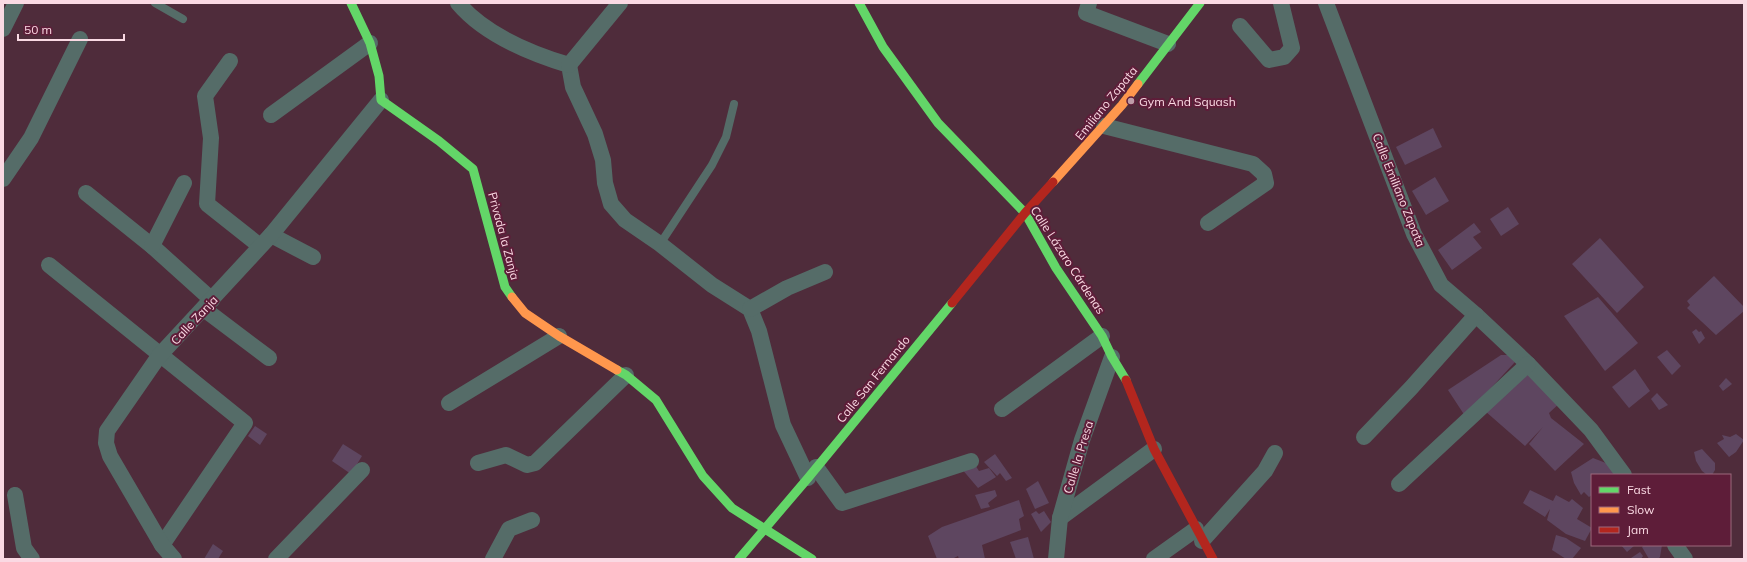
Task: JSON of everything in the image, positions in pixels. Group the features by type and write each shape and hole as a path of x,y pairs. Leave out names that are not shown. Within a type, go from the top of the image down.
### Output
{"street":[{"path":"3,29 16,3"},
{"path":"351,3 370,43 380,76 381,100"},
{"path":"458,3 468,14 513,44 545,58 569,65"},
{"path":"620,3 569,65 573,87 595,134 611,204 625,220 660,244 712,285 750,309 759,331 783,425 812,472 842,503 971,461"},
{"name":"Calle Lázaro Cárdenas","path":"859,3 883,47 938,123 1025,213 1056,268 1102,336 1112,357 1126,380 1154,449 1213,559"},
{"path":"1089,3 1086,13 1168,44"},
{"name":"Emiliano Zapata","path":"1025,213 1122,105 1200,3"},
{"path":"1240,26 1269,60 1284,57 1292,48 1281,3"},
{"name":"Calle Emiliano Zapata","path":"1326,3 1414,234 1441,285 1476,315 1528,364 1590,430 1623,474"},
{"path":"3,179 31,138 80,39"},
{"path":"271,115 370,43"},
{"path":"230,61 205,96 211,138 207,204 266,240 313,256"},
{"name":"Calle Zanja","path":"174,559 162,545 110,456 106,443 107,431 160,356 266,240 381,100"},
{"name":"Privada la Zanja","path":"381,100 439,142 473,169 504,287 525,313 559,336 626,374 656,400 703,476 732,508 812,559"},
{"path":"1104,126 1253,164 1264,174 1266,183 1208,223"},
{"path":"152,246 184,183"},
{"path":"86,193 152,246 208,305 269,358"},
{"name":"Calle San Fernando","path":"739,559 1025,213"},
{"path":"49,265 245,423 162,545"},
{"path":"750,309 787,288 825,272"},
{"path":"1364,438 1476,315"},
{"path":"450,403 559,336"},
{"path":"1002,409 1102,336"},
{"name":"Calle la Presa","path":"1056,559 1060,518 1082,440 1112,357"},
{"path":"1399,484 1528,364"},
{"path":"478,464 506,455 527,465 535,462 626,374"},
{"path":"1060,518 1154,449"},
{"path":"1154,559 1199,535 1265,471 1275,453"},
{"path":"276,559 362,470"},
{"path":"15,495 24,548 32,559"},
{"path":"493,559 510,529 532,520"},
{"path":"1676,546 1686,559"}],"lane":[{"path":"155,3 183,19"},
{"path":"660,244 712,165 726,137 734,104"}],"building":[{"path":"1433,128 1442,147 1405,165 1396,147"},
{"path":"1435,177 1449,201 1426,215 1412,191"},
{"path":"1508,207 1519,224 1501,236 1490,219"},
{"path":"1474,223 1481,232 1473,237 1482,248 1452,270 1438,250"},
{"path":"1600,238 1644,287 1617,313 1572,264"},
{"path":"1714,276 1744,307 1744,311 1716,335 1687,308 1690,305 1687,301"},
{"path":"1598,297 1638,343 1605,371 1564,316"},
{"path":"1696,329 1699,332 1701,331 1705,338 1699,344 1692,332"},
{"path":"1667,350 1681,366 1672,375 1657,357"},
{"path":"1501,355 1510,355 1515,362 1465,416 1448,390"},
{"path":"1528,366 1561,402 1549,413 1551,418 1584,444 1555,471 1529,444 1543,427 1525,446 1485,411"},
{"path":"1635,369 1650,391 1629,408 1612,387"},
{"path":"1726,378 1732,384 1723,391 1719,386"},
{"path":"1657,393 1668,405 1659,410 1651,399"},
{"path":"255,426 267,434 260,445 248,436"},
{"path":"1736,434 1744,440 1736,452 1729,457 1717,443 1724,439 1722,435 1730,437"},
{"path":"343,444 362,456 351,474 332,461"},
{"path":"1702,449 1715,463 1715,470 1713,474 1706,474 1702,471 1696,461 1694,452"},
{"path":"995,454 1012,478 1006,481 1000,473 997,476 984,462"},
{"path":"970,457 979,471 989,468 996,477 978,488 961,468"},
{"path":"1593,458 1611,465 1618,474 1591,474 1591,496 1589,497 1584,492 1581,495 1574,483 1571,472"},
{"path":"1038,481 1049,503 1035,509 1026,489"},
{"path":"995,490 997,496 988,503 990,507 981,509 975,495"},
{"path":"1530,490 1553,501 1556,495 1569,502 1572,499 1583,508 1577,519 1591,527 1591,530 1585,541 1566,534 1547,520 1550,509 1545,517 1523,503"},
{"path":"1019,500 1024,516 1019,519 1021,530 982,545 985,559 959,559 958,556 952,559 937,559 928,536 942,527"},
{"path":"1036,511 1039,514 1044,511 1051,522 1041,532 1031,514"},
{"path":"1556,535 1566,538 1581,548 1572,559 1566,559 1552,550"},
{"path":"1028,537 1034,559 1016,559 1010,542"},
{"path":"213,544 223,551 218,559 204,559"},
{"path":"1622,546 1634,546 1627,552"},
{"path":"1662,546 1660,557 1658,559 1649,559 1642,547"},
{"path":"1640,552 1643,556 1641,559 1631,558"}],"traffic: fast":[{"path":"351,3 370,43 379,76 381,100 439,141 473,169 505,287 512,297"},
{"path":"859,3 883,47 938,123 1025,213 1056,268 1102,336 1112,357 1126,380"},
{"path":"1138,84 1200,3"},
{"path":"739,559 808,478 952,303"},
{"path":"617,370 626,375 656,400 703,476 732,508 812,559"}],"traffic: slow":[{"path":"1053,182 1122,105 1138,84"},
{"path":"512,297 525,313 559,336 617,370"}],"traffic: jam":[{"path":"952,303 1025,213 1053,182"},
{"path":"1126,380 1154,449 1213,559"}],"place":[{"name":"Gym And Squash","path":"1131,101"}]}
